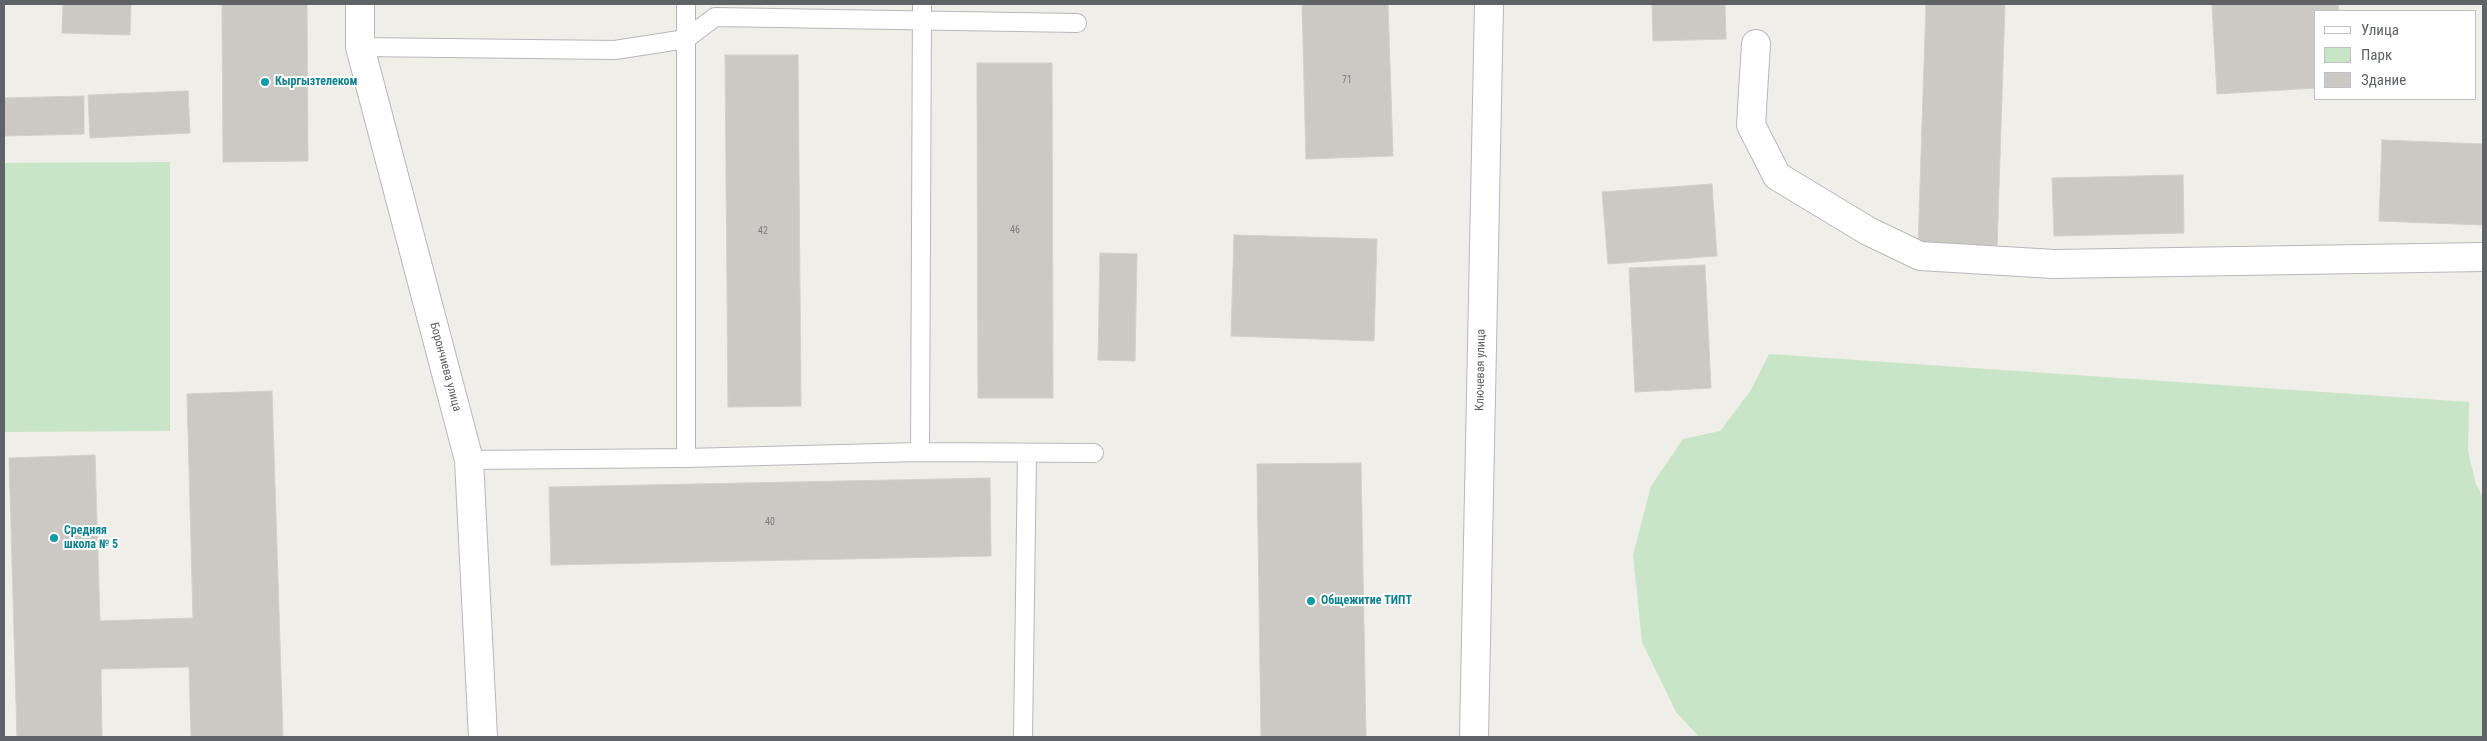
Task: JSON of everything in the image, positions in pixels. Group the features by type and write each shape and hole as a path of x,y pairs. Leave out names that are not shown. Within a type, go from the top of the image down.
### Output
{"street":[{"name":"Борончиева улица","path":"360,4 360,47 469,460 483,737"},
{"name":"Ключевая улица","path":"1474,737 1489,4"},
{"path":"1756,44 1751,125 1777,176 1868,230 1920,256 2054,264 2483,257"}],"lane":[{"path":"686,4 686,458"},
{"path":"360,47 615,50 686,39 715,17 922,12 1077,23"},
{"path":"920,452 922,12"},
{"path":"469,460 686,458 920,452 1094,454"},
{"path":"1023,737 1027,453"}],"green space":[{"path":"170,162 170,431 4,432 4,163"},
{"path":"1769,354 2469,402 2468,451 2476,484 2483,497 2483,737 1699,737 1676,712 1642,642 1633,555 1651,486 1683,439 1720,431 1751,390"}],"building":[{"path":"63,4 131,4 130,35 62,33"},
{"name":"Кыргызтелеком","path":"222,4 307,4 308,161 223,162"},
{"path":"1302,4 1388,4 1393,156 1306,159"},
{"path":"1652,4 1725,4 1726,39 1653,41"},
{"path":"1926,4 2005,4 1997,249 1918,246"},
{"path":"2212,4 2338,4 2339,10 2314,10 2314,88 2217,94"},
{"path":"725,55 798,55 801,406 728,407"},
{"path":"977,63 1052,63 1053,398 978,398"},
{"path":"188,91 190,133 90,138 88,95"},
{"path":"84,96 84,134 4,136 4,98"},
{"path":"2382,140 2483,144 2483,225 2379,221"},
{"path":"2183,175 2184,233 2054,236 2052,178"},
{"path":"1712,184 1717,256 1608,264 1602,192"},
{"path":"1234,235 1377,239 1374,341 1231,336"},
{"path":"1100,253 1137,254 1135,361 1098,360"},
{"path":"1705,265 1711,388 1635,392 1629,268"},
{"name":"Средняя школа № 5","path":"272,391 283,737 191,737 189,667 101,669 102,737 17,737 9,458 95,455 100,621 193,618 187,394"},
{"name":"Общежитие ТИПТ","path":"1361,463 1366,737 1261,737 1257,464"},
{"path":"990,478 991,556 551,565 549,487"}],"place":[{"name":"Кыргызтелеком","path":"265,82"},
{"name":"Средняя школа № 5","path":"54,538"},
{"name":"Общежитие ТИПТ","path":"1311,601"}]}
